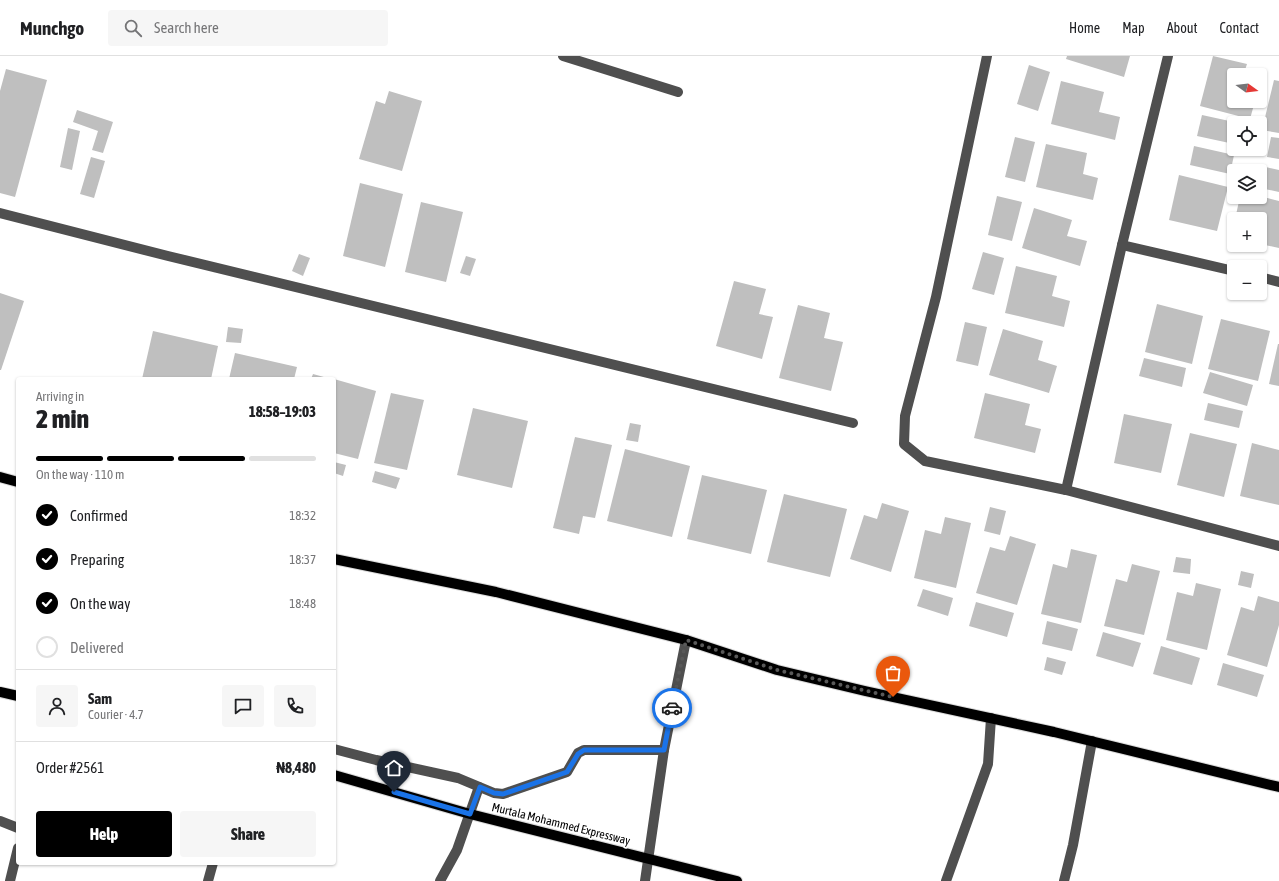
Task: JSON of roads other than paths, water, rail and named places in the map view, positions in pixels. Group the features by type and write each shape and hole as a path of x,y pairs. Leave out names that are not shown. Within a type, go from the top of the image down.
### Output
{"main road":[{"path":"0,477 16,481"},
{"path":"336,558 496,592 686,640 777,670 1092,741 1279,787"},
{"path":"0,692 16,696"},
{"name":"Murtala Mohammed Expressway","path":"336,776 470,814 737,881"}],"street":[{"path":"563,56 583,59 678,92"},
{"path":"987,56 936,297 905,416 904,444 925,461 1066,490 1279,546"},
{"path":"1066,490 1122,245 1168,56"},
{"path":"0,213 191,262 853,423"},
{"path":"1122,245 1227,269"},
{"path":"1267,279 1279,282"},
{"path":"645,881 664,750 686,640"},
{"path":"946,881 988,764 990,718"},
{"path":"1064,881 1073,845 1092,741"},
{"path":"336,750 458,778 494,793 503,794 567,772 578,754 584,750 664,750"},
{"path":"440,881 457,850 480,787"},
{"path":"0,822 16,827"},
{"path":"10,881 16,856"},
{"path":"208,881 212,865"}]}
